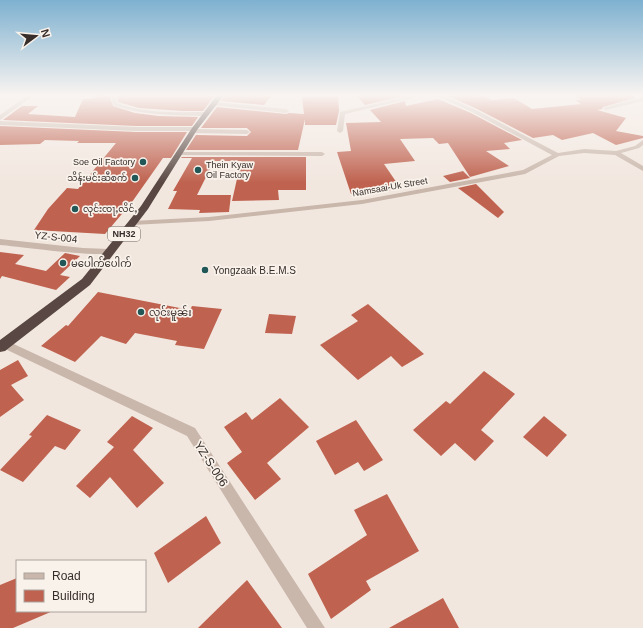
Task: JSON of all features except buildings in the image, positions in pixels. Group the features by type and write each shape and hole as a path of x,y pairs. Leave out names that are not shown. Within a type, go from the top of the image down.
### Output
{"highway":[{"name":"NH32","path":"3,346 86,282 145,207 198,124"}],"street":[{"path":"30,124 247,132"},
{"path":"340,131 341,124"},
{"path":"499,124 557,155"},
{"name":"Namsaai-Uk Street","path":"132,223 209,219 362,202 525,172 557,155 584,151 616,153 636,147 643,142"},
{"path":"616,153 643,170"},
{"path":"178,154 322,154"},
{"name":"YZ-S-004","path":"0,242 83,251 110,252"},
{"name":"YZ-S-006","path":"3,346 191,432 317,628"}],"place":[{"name":"Soe Oil Factory","path":"143,162"},
{"name":"Thein Kyaw Oil Factory","path":"198,170"},
{"name":"သိန်းမင်းဆီစက်","path":"135,178"},
{"name":"လုင်းၸႃႇလိင်ႇ","path":"75,209"},
{"name":"မပေါက်ပေါက်","path":"63,263"},
{"name":"Yongzaak B.E.M.S","path":"205,270"},
{"name":"လုင်းမူၼ်း","path":"141,312"}]}
